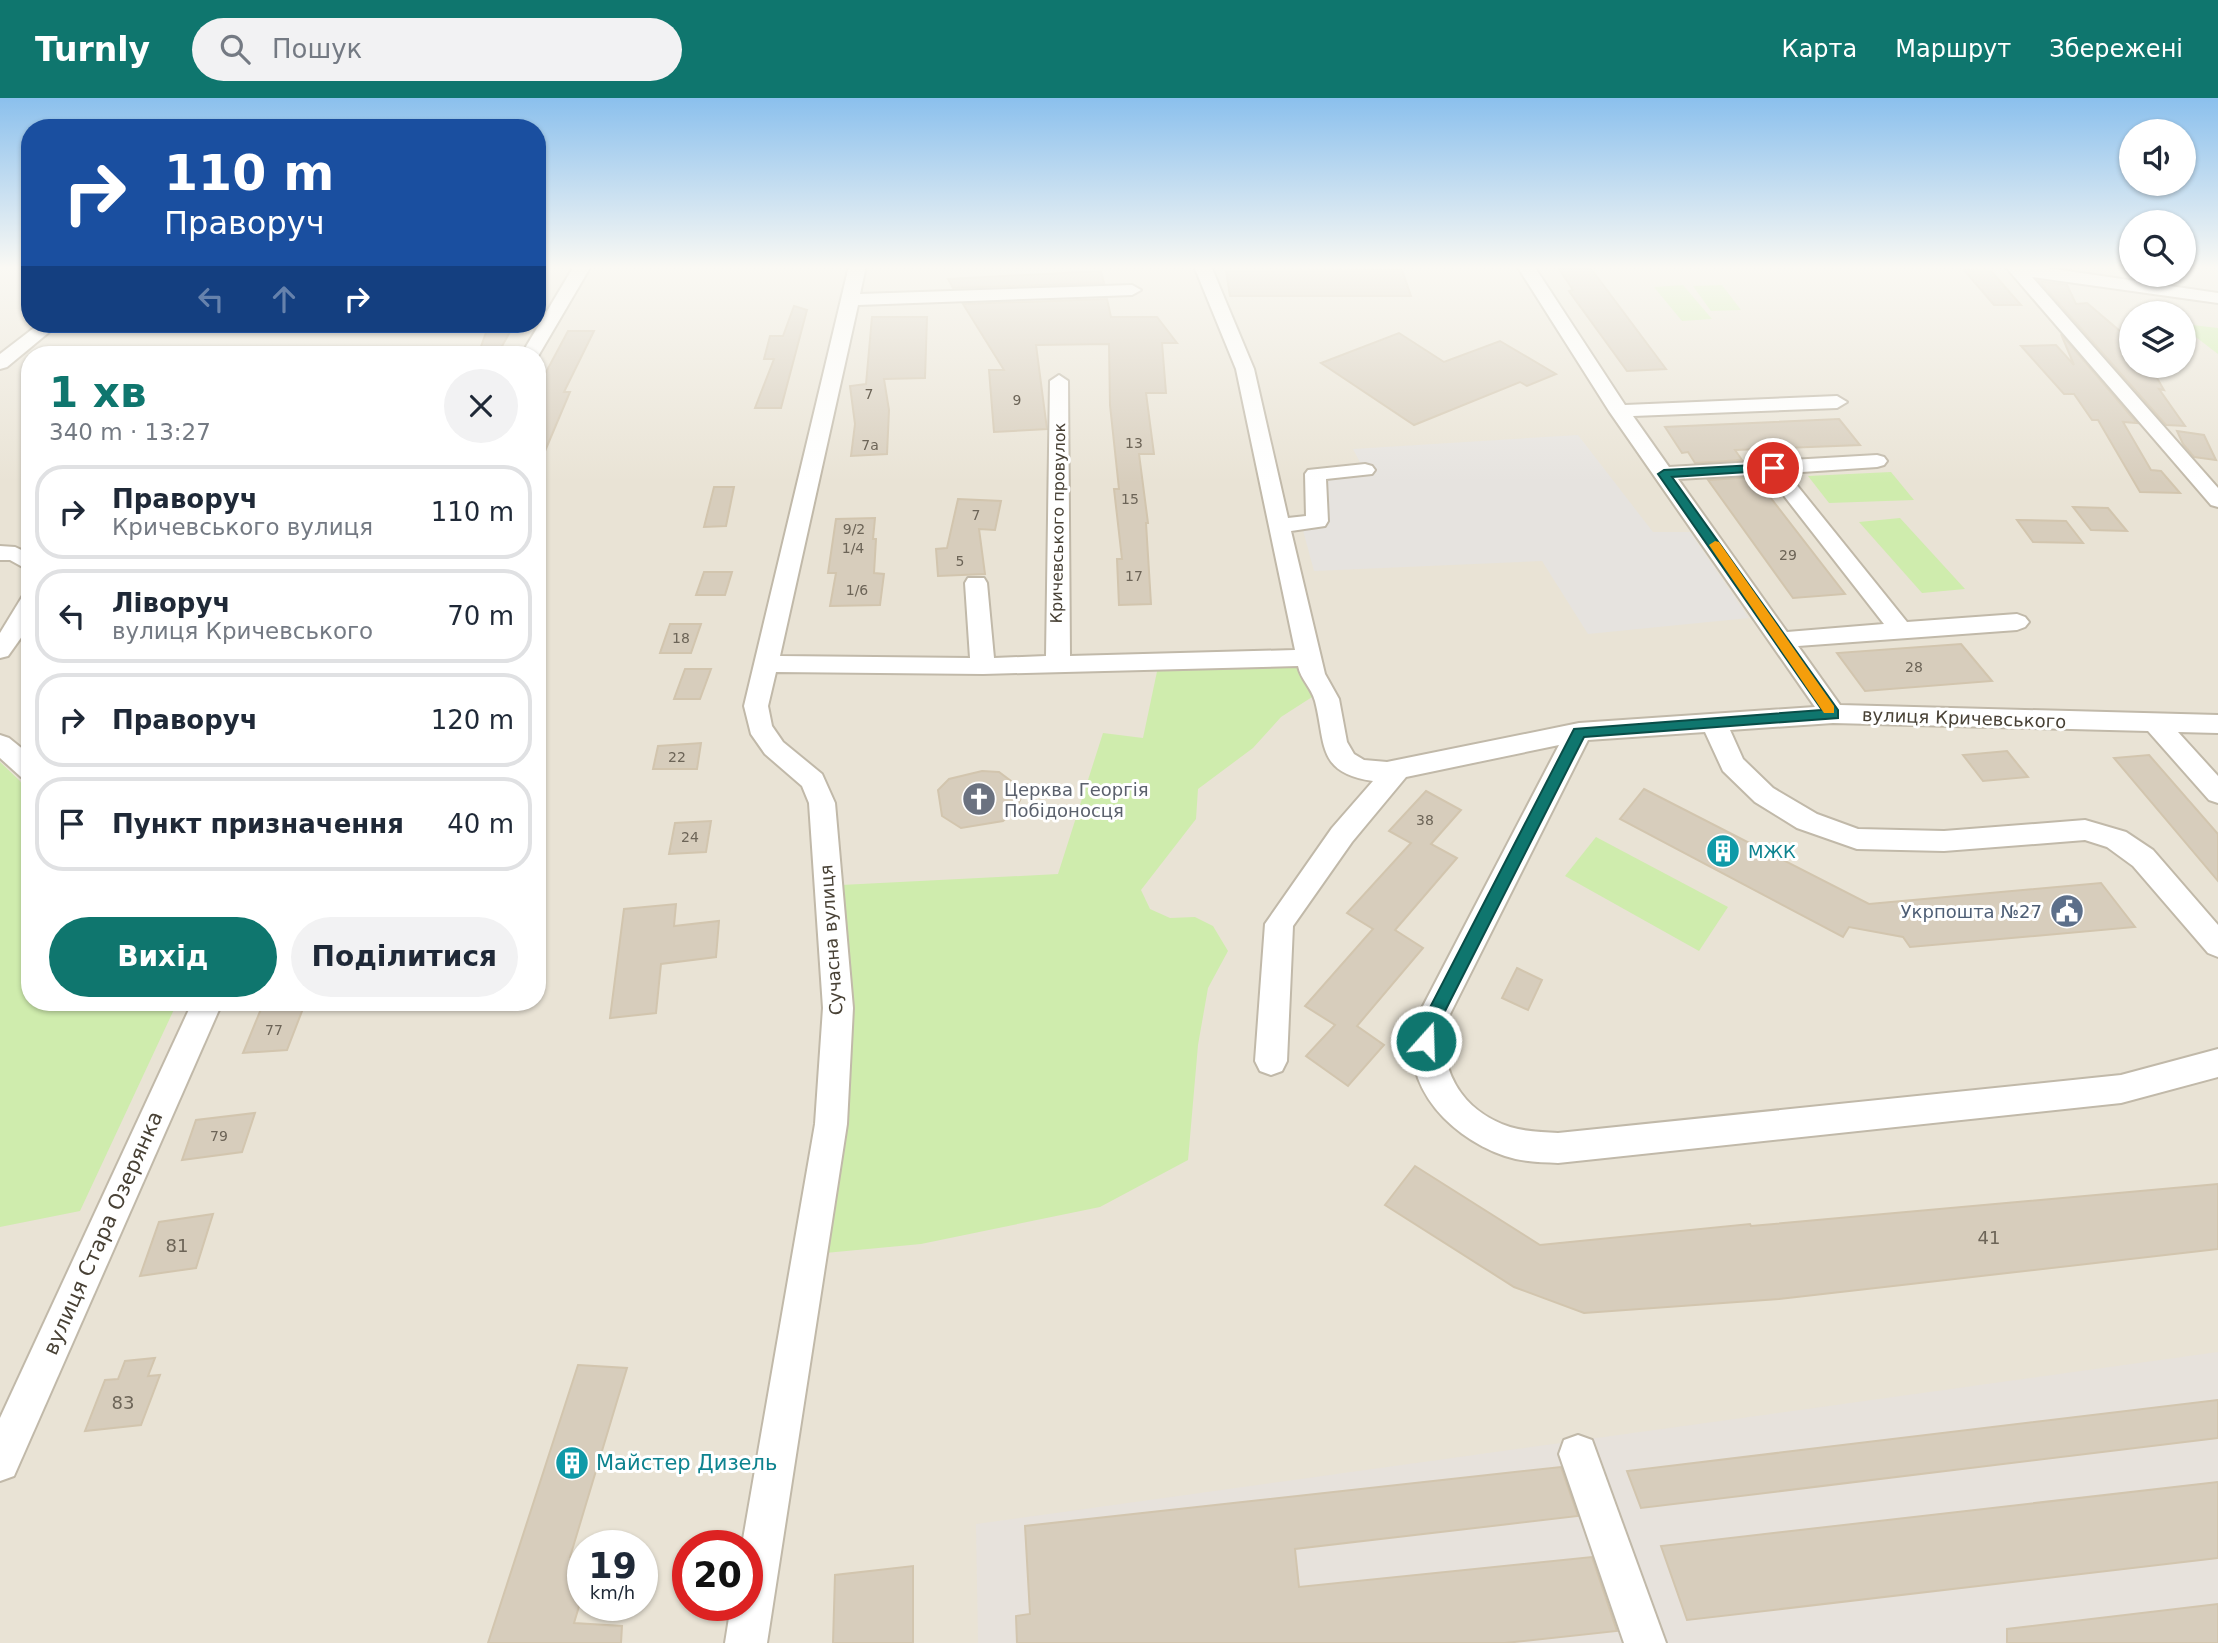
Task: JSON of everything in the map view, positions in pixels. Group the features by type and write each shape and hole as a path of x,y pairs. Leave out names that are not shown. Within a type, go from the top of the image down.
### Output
{"street":[{"name":"Сучасна вулиця","path":"746,1643 831,1124 838,1008 822,803 813,781 774,748 760,728 756,706 840,338"},
{"name":"вулиця Кричевського","path":"1232,338 1245,369 1305,632 1312,677 1324,690 1333,743 1338,753 1346,761 1364,770 1385,772 1579,732 1833,714 2218,724"},
{"path":"1572,338 1619,411 1833,714"},
{"path":"2075,338 2218,501"},
{"path":"0,363 21,347"},
{"name":"Кричевського провулок","path":"1059,381 1056,646 1059,665"},
{"path":"1619,411 1837,402"},
{"path":"1664,474 1877,461"},
{"path":"1773,468 1901,631"},
{"path":"1279,526 1317,521 1315,474 1365,470"},
{"path":"0,553 15,554 21,558"},
{"path":"976,583 983,666"},
{"path":"0,650 21,620"},
{"path":"1782,640 2017,622"},
{"path":"766,664 983,666 1308,658"},
{"path":"1714,723 1732,764 1764,794 1807,821 1857,839 1944,841 2071,831 2100,832 2116,839 2143,858 2215,936"},
{"path":"2155,723 2218,793"},
{"path":"1579,732 1433,1017 1426,1041 1429,1067 1442,1094 1464,1118 1493,1136 1525,1147 1558,1148 2120,1089 2218,1063"},
{"path":"0,744 21,762"},
{"path":"1271,1061 1279,924 1342,835 1398,769"},
{"name":"вулиця Стара Озерянка","path":"0,1462 203,1011"},
{"path":"1578,1454 1645,1643"}],"shaded area":[{"path":"0,338 2119,338 2119,378 2196,378 2196,338 2218,338 2218,1643 0,1643"},
{"path":"1578,435 1653,532 1690,532 1749,618 1588,634 1542,561 1314,571 1301,523 1317,521 1315,474 1364,470 1353,449"},
{"path":"2218,1352 2218,1643 978,1643 976,1524"}],"green space":[{"path":"2197,338 2218,338 2218,354"},
{"path":"1891,472 1914,500 1829,503 1808,476"},
{"path":"1900,518 1965,589 1922,593 1859,522"},
{"path":"1308,658 1323,690 1281,717 1253,748 1198,789 1196,819 1141,890 1150,909 1170,918 1195,917 1213,926 1228,951 1208,988 1198,1045 1188,1160 1100,1207 921,1244 825,1253 847,1123 841,885 1058,874 1103,733 1143,738 1159,662"},
{"path":"0,762 21,783 21,1011 173,1011 80,1211 0,1227"},
{"path":"1596,837 1728,907 1699,951 1565,876"}],"building":[{"path":"484,338 507,338 502,346 481,346"},
{"path":"564,338 591,338 564,392 570,392 546,449 546,372"},
{"path":"769,338 800,338 781,408 755,408 774,359 764,359"},
{"path":"870,338 926,338 925,378 884,379 889,410 887,454 851,456 855,424 850,386 866,384"},
{"path":"984,338 1173,338 1177,343 1162,343 1166,393 1146,393 1154,454 1139,454 1148,523 1151,604 1119,605 1117,559 1122,559 1114,489 1119,489 1110,405 1109,344 1036,345 1047,429 994,432 989,370 1004,370"},
{"path":"1386,338 1407,338 1444,362 1500,341 1556,374 1527,386 1520,382 1414,425 1321,363"},
{"path":"1603,338 1643,338 1666,369 1627,371"},
{"path":"2063,338 2137,423 2123,422 2151,470 2161,471 2180,493 2140,492 2098,420 2092,420 2074,394 2064,394 2021,346 2056,345 2074,365"},
{"path":"2089,338 2119,338 2119,372"},
{"path":"2125,378 2157,378 2164,390 2159,389 2185,426 2166,425"},
{"path":"1839,419 1860,445 1735,450 1742,460 1695,463 1688,452 1682,453 1665,427"},
{"path":"2177,431 2204,435 2216,460 2194,457"},
{"path":"1755,477 1845,594 1793,598 1708,480"},
{"path":"714,487 734,487 726,526 704,527"},
{"path":"958,499 1001,501 995,530 979,529 985,574 938,576 936,549 947,548"},
{"path":"2073,507 2108,508 2127,531 2091,530"},
{"path":"875,518 874,573 884,574 880,605 830,606 836,573 828,573 836,519"},
{"path":"2017,520 2066,521 2083,543 2033,542"},
{"path":"704,572 732,572 725,595 696,595"},
{"path":"670,624 701,624 691,653 660,653"},
{"path":"1961,644 1992,681 1865,691 1837,653"},
{"path":"685,669 711,669 700,699 674,699"},
{"path":"701,743 697,769 653,769 658,746"},
{"path":"2007,751 2028,777 1983,781 1963,755"},
{"path":"2149,755 2218,834 2218,881 2114,758"},
{"name":"Церква Георгія Побідоносця","path":"982,771 999,772 1015,784 1022,796 1015,810 1003,821 961,828 942,816 938,790 949,779"},
{"name":"МЖК","path":"1644,789 1869,904 2101,883 2135,927 1910,947 1903,937 1849,927 1843,937 1620,819"},
{"path":"1426,791 1461,810 1431,844 1457,858 1395,930 1423,948 1357,1026 1384,1045 1348,1086 1306,1056 1335,1025 1305,1006 1373,929 1347,913 1411,843 1389,831"},
{"path":"711,821 706,852 669,854 675,823"},
{"path":"676,904 674,926 719,921 716,957 661,964 656,1013 610,1018 624,909"},
{"path":"1517,968 1542,980 1528,1010 1502,998"},
{"path":"260,1011 302,1011 287,1050 243,1053"},
{"path":"255,1113 242,1152 182,1160 196,1120"},
{"path":"1415,1166 1540,1245 2218,1184 2218,1249 1779,1299 1584,1313 1514,1287 1385,1205"},
{"path":"213,1214 196,1268 140,1276 159,1222"},
{"path":"155,1358 148,1376 160,1375 141,1425 85,1431 105,1380 118,1379 125,1361"},
{"name":"Майстер Дизель","path":"578,1365 627,1368 578,1530 567,1530 567,1621 622,1626 621,1643 488,1643"},
{"path":"2218,1400 2218,1438 1641,1508 1627,1471"},
{"path":"1561,1467 1578,1516 1295,1549 1299,1587 1592,1557 1617,1631 1505,1643 1017,1643 1016,1616 1030,1614 1025,1526"},
{"path":"2218,1482 2218,1558 1687,1620 1661,1546"},
{"path":"913,1566 913,1643 833,1643 835,1575"},
{"path":"2218,1604 2218,1643 2007,1643 2007,1629"}],"slow traffic":[{"path":"1715,545 1829,709"}],"place":[{"name":"Церква Георгія Побідоносця","path":"979,799"},
{"name":"МЖК","path":"1723,851"},
{"name":"Укрпошта №27","path":"2067,911"},
{"name":"Майстер Дизель","path":"572,1463"}],"route":[{"path":"1426,1041 1433,1017 1579,732 1833,714 1664,474 1773,468"}]}
